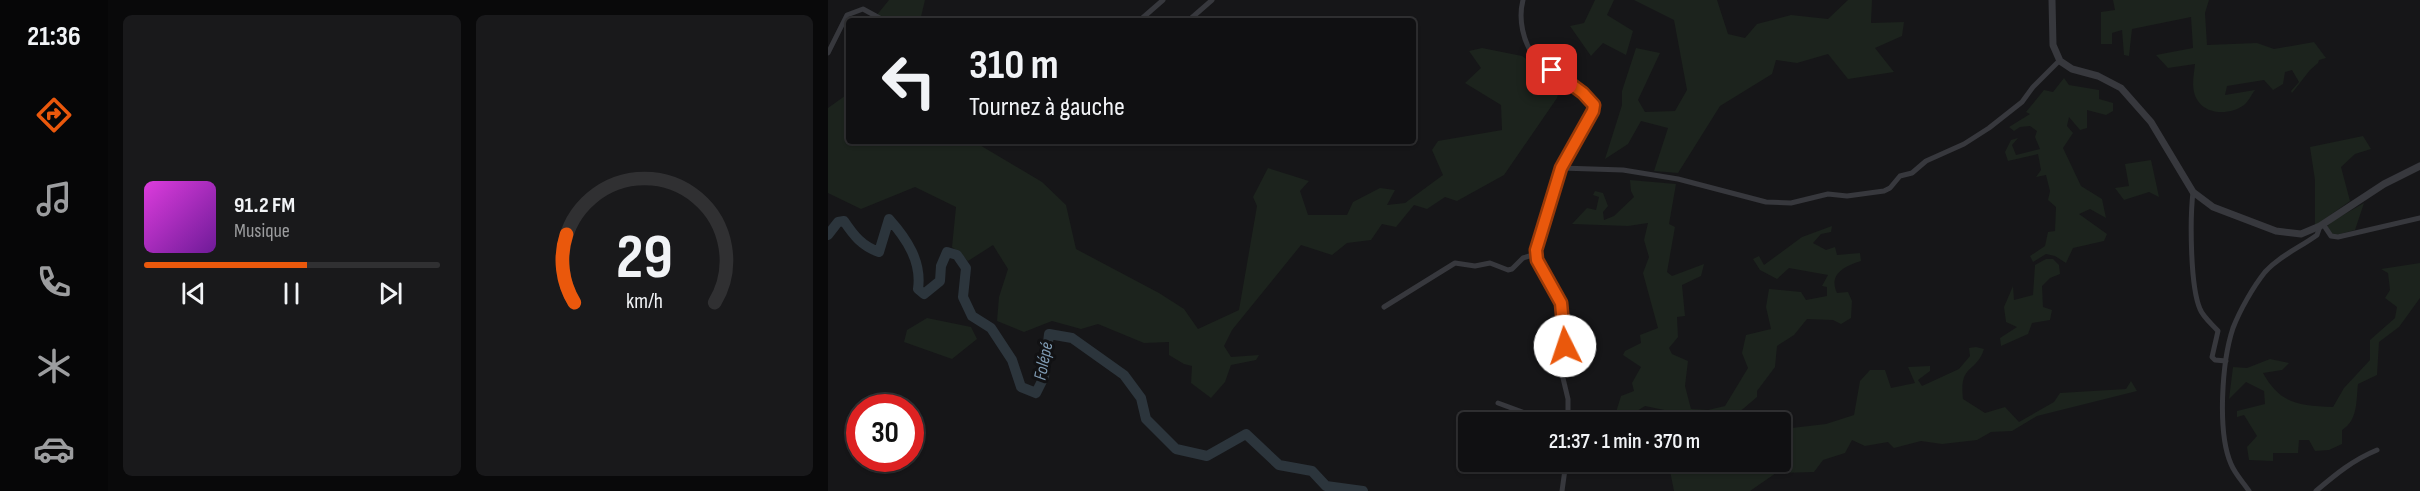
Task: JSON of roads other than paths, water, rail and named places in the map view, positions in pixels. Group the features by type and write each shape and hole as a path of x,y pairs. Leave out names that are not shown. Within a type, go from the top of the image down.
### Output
{"street":[{"path":"1142,18 1163,0"},
{"path":"1191,18 1212,0"},
{"path":"1523,0 1522,27 1530,52 1583,93 1594,105 1593,111 1561,168 1538,240 1536,254 1562,308 1565,346 1562,374 1568,399 1568,412"},
{"path":"2052,0 2053,45 2060,60 2072,69 2098,76 2121,88 2151,122 2193,192 2213,207 2276,231 2301,234 2321,225 2384,184 2420,166"},
{"path":"828,53 847,15 863,9 880,18"},
{"path":"1561,168 1623,170 1678,179 1766,202 1791,203 1828,194 1847,196 1884,191 1890,188 1900,176 1912,173 1926,161 1964,144 1997,122 2022,102 2033,87 2060,60"},
{"path":"2193,192 2191,211 2195,296 2201,312 2218,331 2212,357 2215,360 2226,361"},
{"path":"2321,225 2331,236 2338,237 2420,218"},
{"path":"2249,491 2230,463 2222,415 2226,361 2234,327 2265,272 2279,260 2318,235 2321,225"},
{"path":"1384,307 1455,263 1475,266 1490,263 1508,270 1523,258 1536,254"},
{"path":"1498,403 1520,412"},
{"path":"2316,491 2342,468 2357,458 2377,450"},
{"path":"1562,491 1565,472"}],"waterway":[{"name":"Folépé","path":"828,235 838,222 844,221 859,240 879,252 889,219 912,251 918,269 918,289 924,294 940,281 941,266 947,252 957,255 966,268 963,297 972,316 991,328 1012,360 1021,387 1036,393 1044,377 1049,334 1072,338 1124,375 1141,398 1146,419 1176,449 1207,456 1246,434 1279,465 1312,471 1326,486 1363,491"}]}
